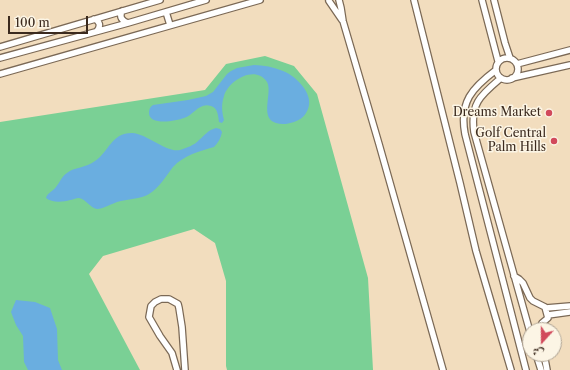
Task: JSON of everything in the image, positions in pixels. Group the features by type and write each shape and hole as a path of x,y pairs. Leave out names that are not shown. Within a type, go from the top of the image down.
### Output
{"street":[{"path":"0,47 94,18 160,0"},
{"path":"0,58 206,0"},
{"path":"0,74 260,0"},
{"path":"330,0 343,21"},
{"path":"339,0 342,8 343,21 443,370"},
{"path":"414,0 476,251 511,370"},
{"path":"482,0 498,61 496,66 498,76 506,80 570,65"},
{"path":"494,0 510,58 517,64 518,71 512,78"},
{"path":"122,11 120,16 121,19 128,23"},
{"path":"166,12 170,25"},
{"path":"94,18 99,24 97,31"},
{"path":"517,64 570,50"},
{"path":"498,61 504,58 510,58"},
{"path":"496,70 482,80 467,99 463,110 462,122 526,370"},
{"path":"502,78 483,94 477,103 474,112 474,132 527,322"},
{"path":"493,242 504,239"},
{"path":"514,276 519,278 523,283 533,302 546,308 570,306"},
{"path":"177,370 172,353 149,317 151,306 161,299 169,298 178,304 182,327 185,370"},
{"path":"543,322 548,315 546,308"},
{"path":"548,315 570,312"}],"green space":[{"path":"265,56 294,66 317,94 368,278 373,370 227,370 226,281 215,243 194,229 103,256 89,274 140,370 0,370 0,122 205,90 226,64"}],"water":[{"path":"254,65 268,66 280,70 289,74 300,83 308,94 309,101 309,107 302,118 285,124 278,124 271,120 268,116 267,110 269,92 267,82 256,74 236,80 227,90 222,102 224,120 222,123 219,122 215,108 207,105 200,107 184,118 175,120 164,122 153,120 150,117 149,110 153,105 206,96 213,92 231,71 237,68"},
{"path":"216,128 220,129 222,132 217,144 214,147 182,159 173,167 156,189 146,196 117,202 99,209 92,207 84,200 79,198 58,202 48,200 46,198 65,174 95,161 119,136 132,133 138,134 169,149 180,150 195,143 209,131"},
{"path":"16,300 35,302 50,308 57,329 58,360 62,370 28,370 24,362 23,336 16,325 11,312"}],"place":[{"name":"Dreams Market","path":"549,113"},
{"name":"Golf Central Palm Hills","path":"554,141"}]}
